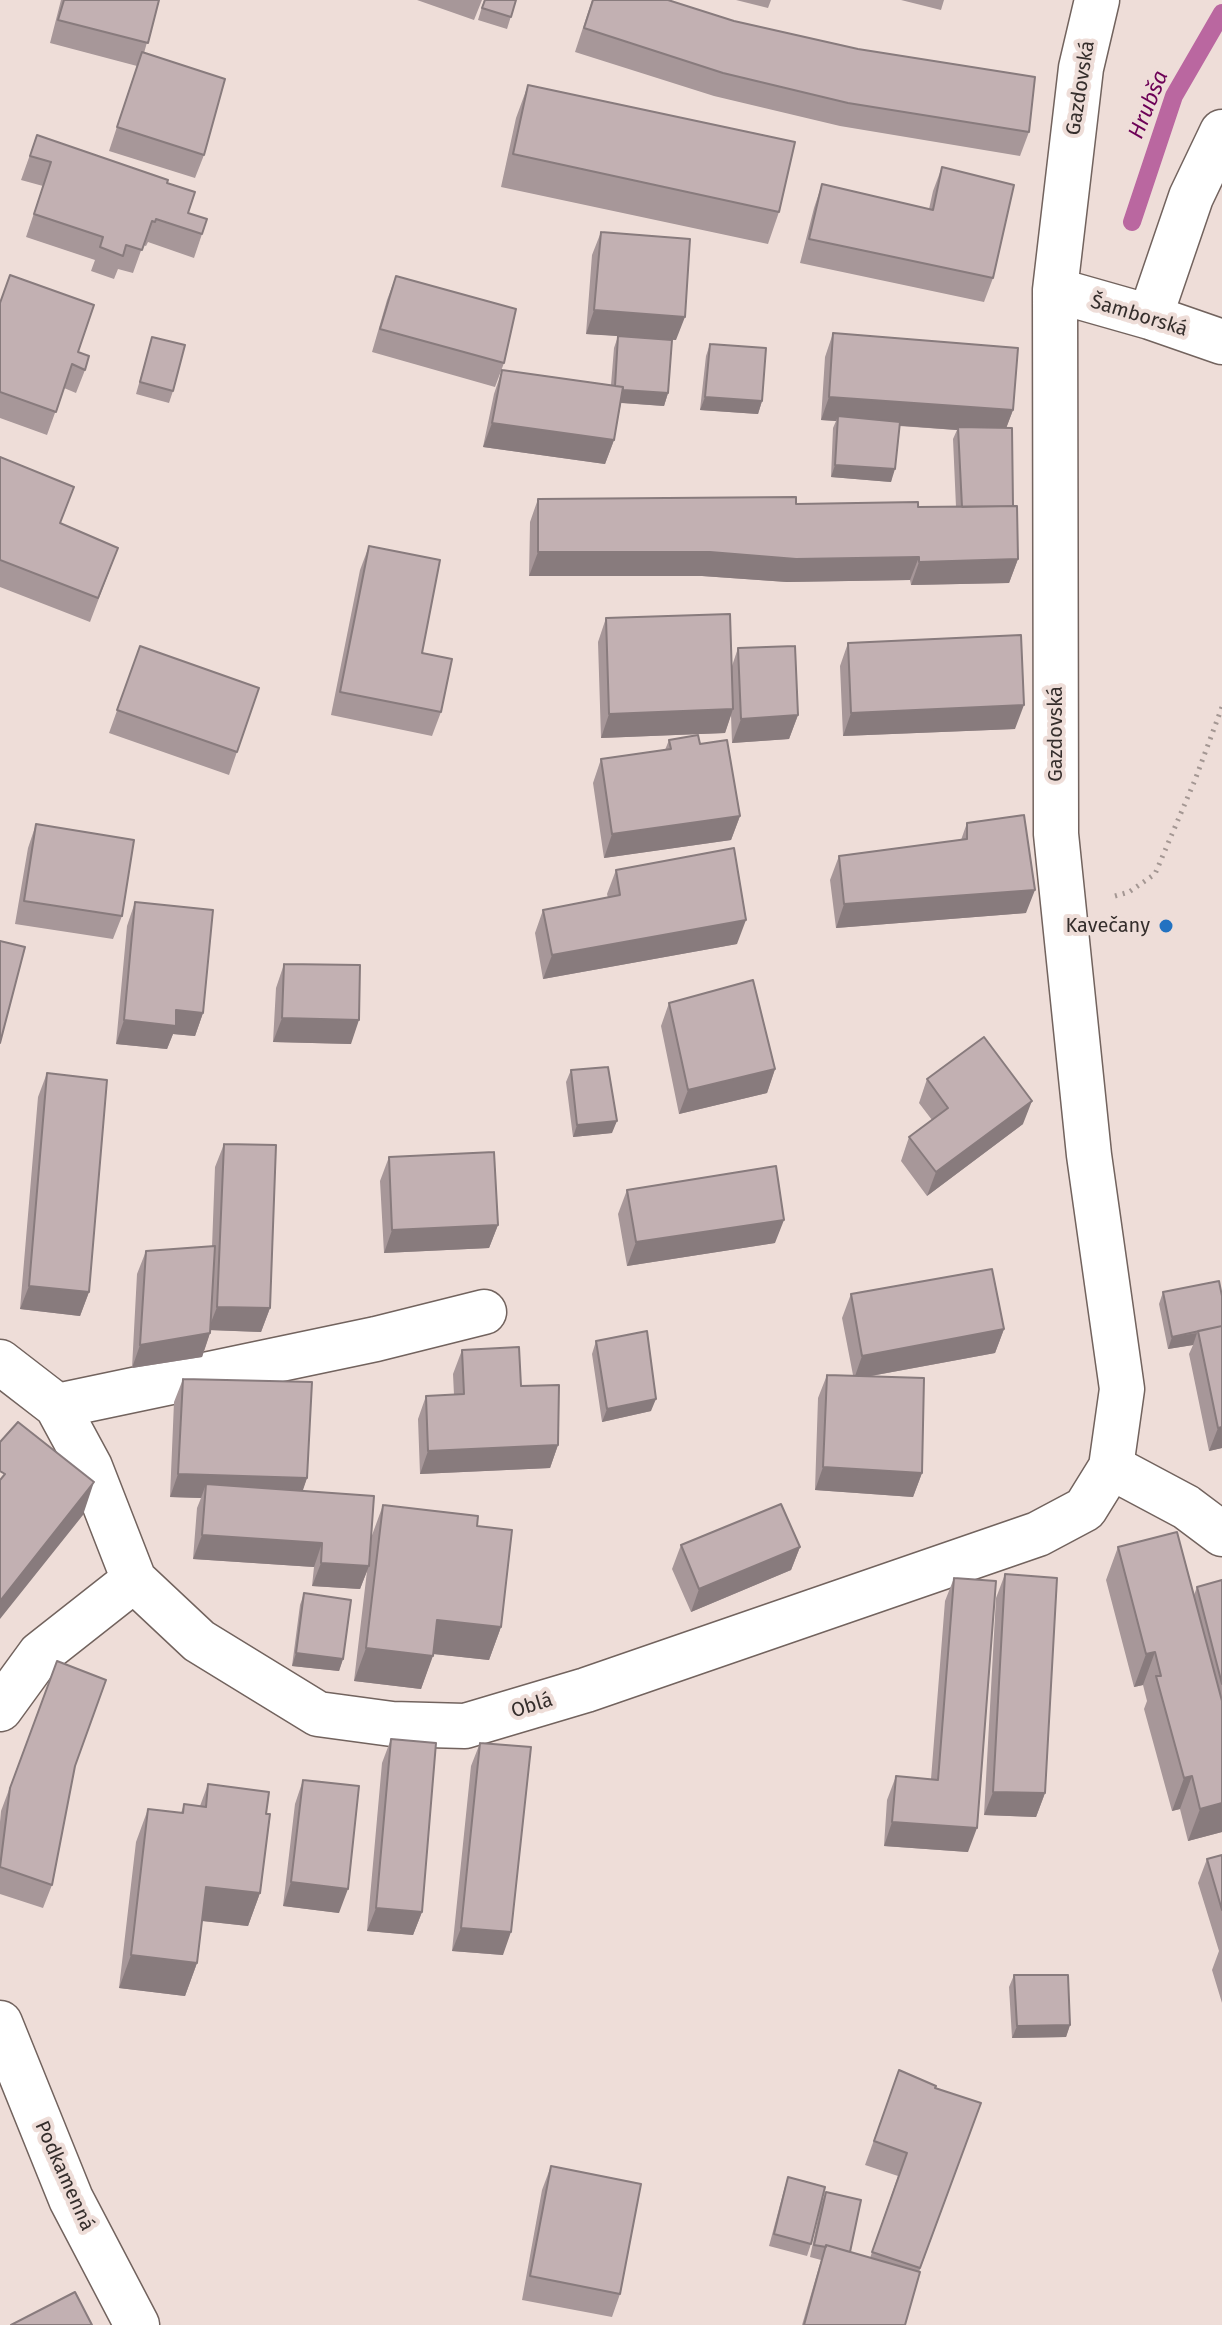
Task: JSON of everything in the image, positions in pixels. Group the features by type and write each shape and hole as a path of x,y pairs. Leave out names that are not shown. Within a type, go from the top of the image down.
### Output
{"street":[{"name":"Gazdovská","path":"1097,0 1081,68 1055,290 1056,834 1089,1155 1122,1389 1111,1467"},
{"path":"1150,317 1191,197 1222,132"},
{"name":"Šamborská","path":"1055,290 1150,317 1222,342"},
{"path":"57,1406 376,1339 484,1312"},
{"name":"Oblá","path":"0,1362 57,1406 90,1467 134,1580 199,1641 318,1714 392,1724 465,1726 586,1690 1038,1534 1085,1509 1111,1467"},
{"path":"1111,1467 1186,1507 1222,1534"},
{"path":"0,1709 40,1654 134,1580"},
{"name":"Podkamenná","path":"0,2023 71,2199 137,2325"}],"path":[{"path":"1064,913 1129,892 1155,874 1222,707"}],"building":[{"path":"64,0 159,0 148,43 58,20"},
{"path":"485,0 516,0 511,17 482,8"},
{"path":"593,0 668,0 734,21 858,49 1035,77 1029,132 848,103 723,73 584,28"},
{"path":"142,52 225,79 204,155 117,127"},
{"path":"528,85 795,142 779,212 513,154"},
{"path":"37,135 195,192 188,213 207,219 202,234 156,219 152,221 142,250 126,245 123,256 100,247 103,237 34,214 51,162 30,156"},
{"path":"942,167 1014,185 993,278 809,239 822,184 933,210"},
{"path":"601,232 690,239 685,317 594,310"},
{"path":"10,275 94,305 78,352 89,356 85,370 72,364 56,412 0,392 0,303"},
{"path":"396,276 516,309 504,363 380,329"},
{"path":"833,333 1018,348 1013,410 829,397"},
{"path":"618,336 672,340 668,393 623,390 623,387 615,386"},
{"path":"152,337 185,345 173,391 140,382"},
{"path":"710,344 766,348 762,401 705,397"},
{"path":"502,370 623,387 614,440 492,423"},
{"path":"838,416 900,422 895,469 835,465"},
{"path":"958,427 1012,428 1013,506 962,507"},
{"path":"0,457 74,487 60,523 118,548 98,598 0,560"},
{"path":"796,497 796,504 918,502 918,507 1017,506 1018,559 919,562 919,557 796,559 710,552 538,552 538,499"},
{"path":"369,546 440,560 422,653 452,659 441,712 340,692"},
{"path":"730,614 733,709 609,714 606,618"},
{"path":"1021,635 1024,705 851,713 848,643"},
{"path":"140,646 259,688 237,752 117,710"},
{"path":"795,646 798,715 741,719 738,648"},
{"path":"698,735 700,744 727,740 740,816 612,834 601,759 671,749 669,740"},
{"path":"1024,815 1035,890 844,904 839,856 967,839 967,823"},
{"path":"36,824 134,840 122,916 24,901"},
{"path":"734,848 746,920 552,955 543,910 620,895 616,870"},
{"path":"135,902 213,910 203,1013 176,1010 176,1026 124,1020"},
{"path":"0,941 25,947 0,1043"},
{"path":"284,964 360,965 359,1020 282,1018"},
{"path":"753,980 775,1069 688,1090 669,1003"},
{"path":"984,1037 1032,1101 936,1172 909,1137 948,1108 927,1079"},
{"path":"608,1067 617,1121 577,1125 571,1070"},
{"path":"47,1073 107,1080 89,1292 29,1286"},
{"path":"224,1144 276,1145 270,1308 217,1307"},
{"path":"494,1152 498,1225 392,1230 389,1157"},
{"path":"776,1166 784,1220 636,1242 627,1190"},
{"path":"215,1246 210,1333 140,1345 146,1251"},
{"path":"992,1269 1004,1329 862,1356 851,1294"},
{"path":"1219,1281 1222,1326 1172,1337 1163,1292"},
{"path":"1222,1326 1222,1427 1218,1428 1198,1331"},
{"path":"647,1331 656,1399 607,1409 596,1341"},
{"path":"519,1347 521,1386 559,1385 558,1445 428,1451 426,1396 464,1394 462,1350"},
{"path":"827,1375 924,1378 922,1473 823,1467"},
{"path":"183,1379 312,1382 307,1478 178,1474"},
{"path":"18,1422 94,1482 0,1601 0,1480 5,1474 0,1471 0,1442"},
{"path":"206,1484 374,1496 369,1566 321,1563 322,1543 202,1535"},
{"path":"781,1504 800,1547 699,1589 681,1545"},
{"path":"383,1505 478,1516 477,1526 512,1530 501,1627 437,1620 433,1656 366,1648"},
{"path":"1177,1532 1222,1701 1222,1803 1200,1809 1192,1776 1184,1778 1156,1676 1161,1676 1155,1652 1146,1654 1118,1547"},
{"path":"1005,1574 1057,1578 1045,1793 993,1792"},
{"path":"954,1578 996,1581 977,1828 892,1822 896,1776 938,1780"},
{"path":"1222,1580 1222,1684 1197,1587"},
{"path":"304,1593 351,1600 343,1659 296,1653"},
{"path":"57,1661 106,1680 75,1766 52,1885 0,1867 10,1788"},
{"path":"391,1739 436,1743 422,1912 376,1908"},
{"path":"480,1743 531,1747 511,1932 461,1928"},
{"path":"303,1780 359,1786 348,1889 291,1882"},
{"path":"208,1784 269,1792 266,1814 270,1814 260,1893 206,1887 197,1963 131,1955 148,1809 183,1813 184,1804 206,1807"},
{"path":"1222,1855 1222,1910 1207,1859"},
{"path":"1014,1975 1068,1975 1070,2025 1017,2026"},
{"path":"899,2070 935,2088 981,2103 920,2268 872,2252 907,2153 874,2141"},
{"path":"551,2166 641,2184 620,2294 530,2276"},
{"path":"788,2177 825,2187 811,2244 774,2234"},
{"path":"826,2192 861,2200 850,2252 814,2245"},
{"path":"826,2245 920,2272 905,2325 804,2325"},
{"path":"75,2292 92,2325 11,2325"}],"waterway":[{"name":"Hrubša","path":"1132,222 1174,96 1222,13"}],"place":[{"name":"Kavečany","path":"1166,926"}]}
